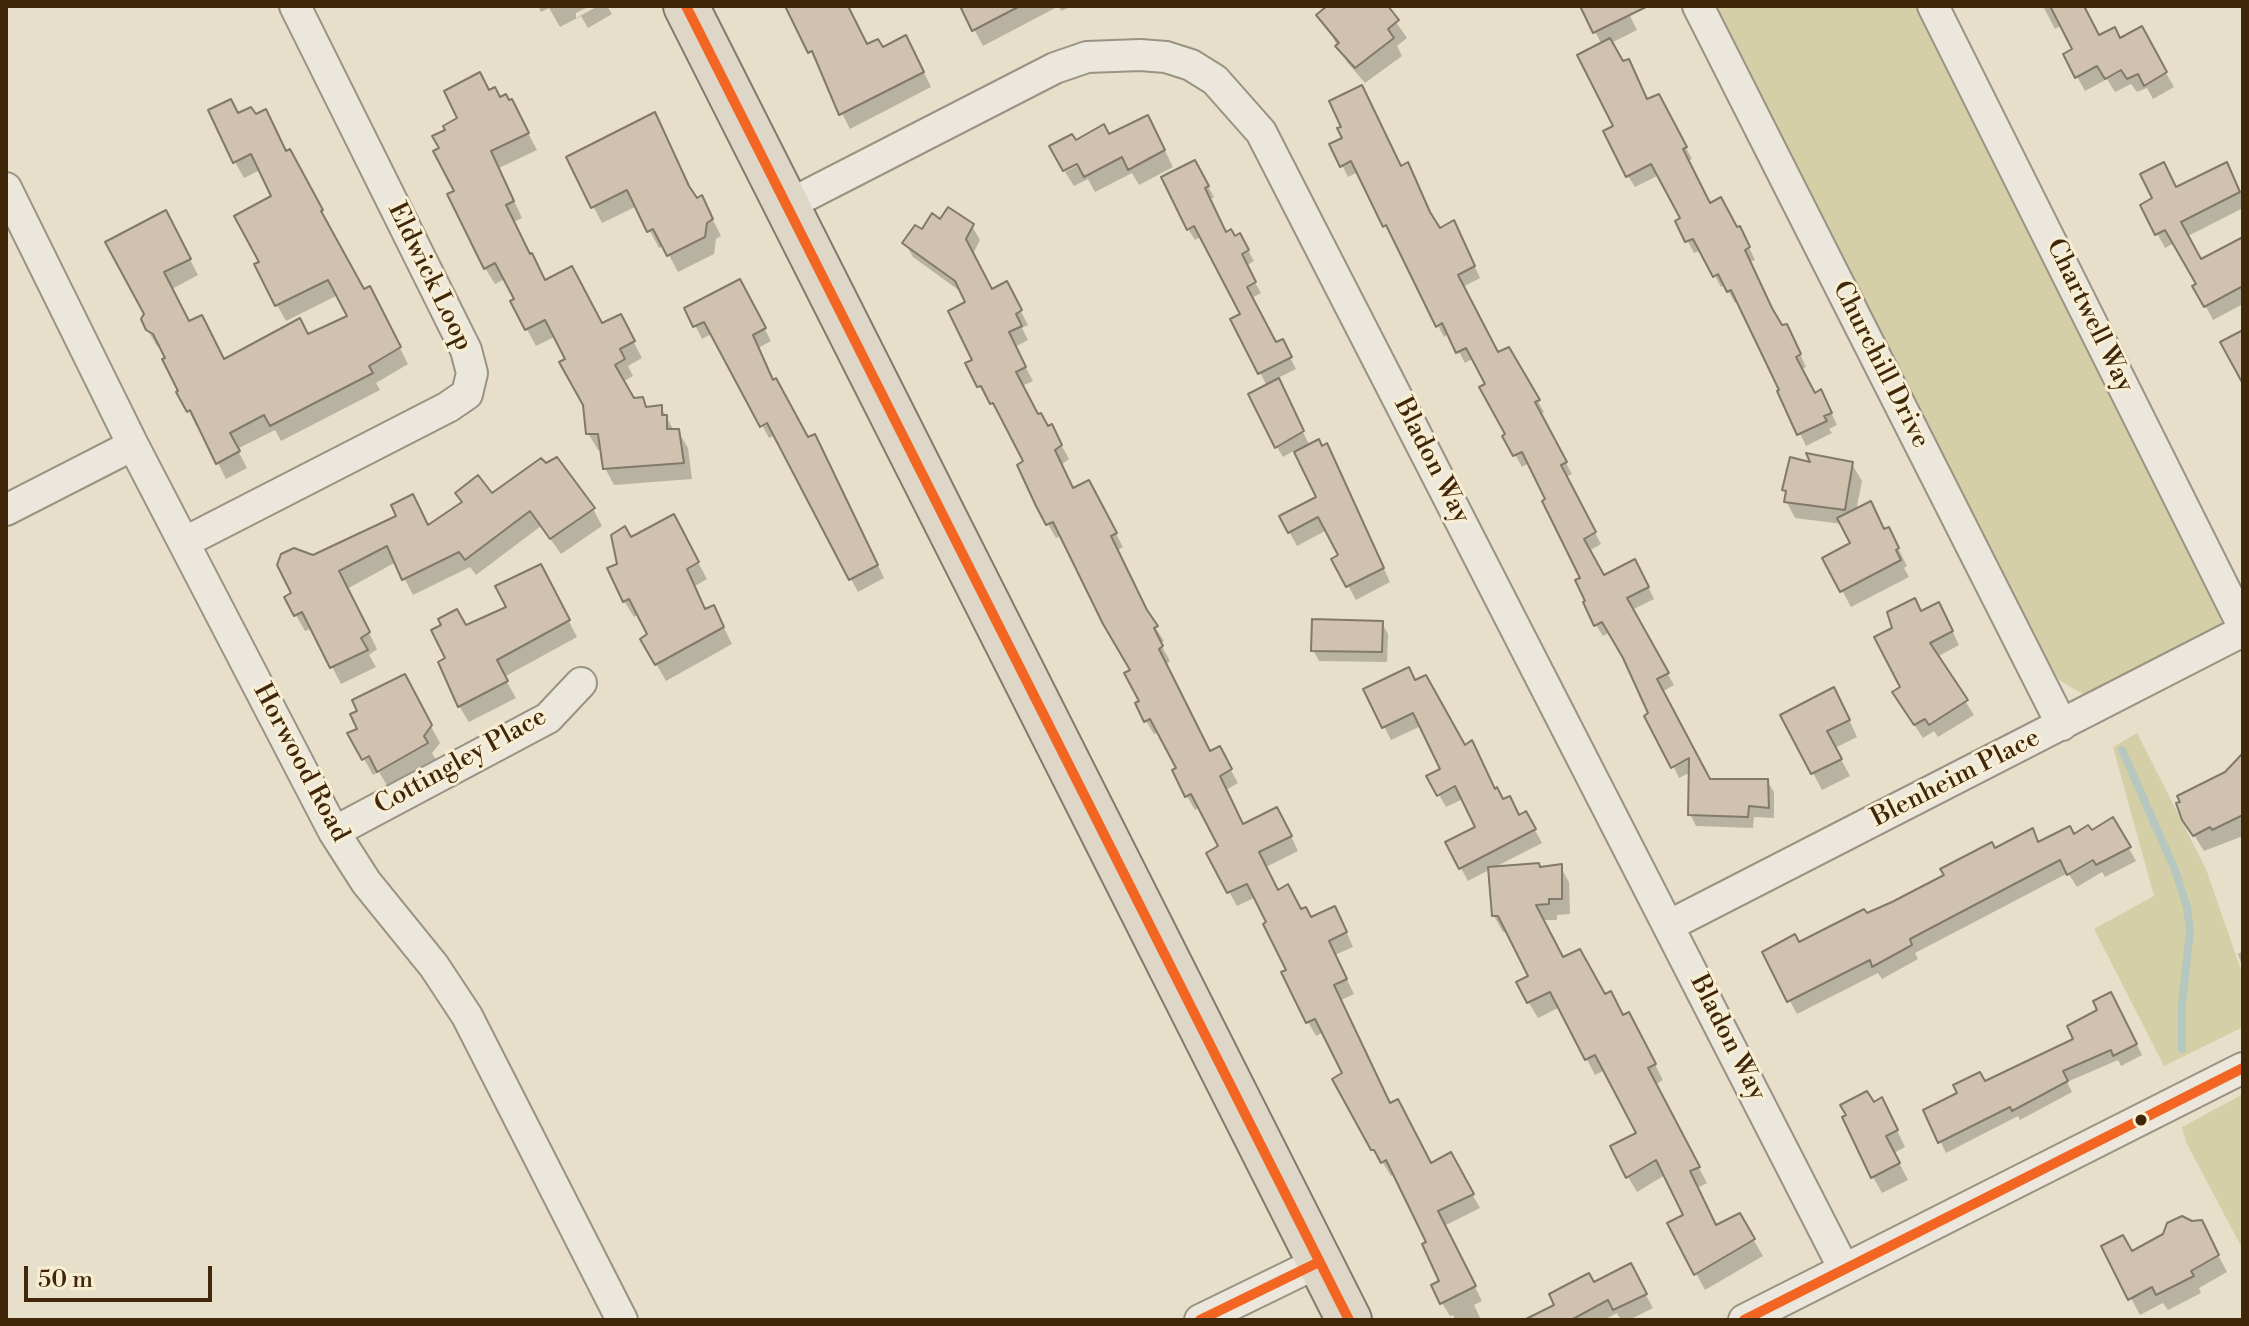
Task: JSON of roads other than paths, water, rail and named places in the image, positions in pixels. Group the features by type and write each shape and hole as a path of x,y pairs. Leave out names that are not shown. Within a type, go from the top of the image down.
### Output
{"main road":[{"path":"686,6 1349,1320"}],"street":[{"name":"Eldwick Loop","path":"185,542 448,407 467,394 472,373 466,350 295,6"},
{"name":"Churchill Drive","path":"1698,6 2062,725"},
{"name":"Chartwell Way","path":"1933,6 2243,629"},
{"name":"Bladon Way","path":"788,205 1055,68 1087,57 1166,57 1191,65 1215,80 1261,132 1844,1269"},
{"name":"Horwood Road","path":"6,188 133,445 334,832 366,882 434,966 467,1016 622,1320"},
{"path":"6,510 133,445"},
{"name":"Blenheim Place","path":"1670,925 2243,629"},
{"name":"Cottingley Place","path":"334,832 548,718 581,683"},
{"path":"1744,1320 2243,1068"},
{"path":"1200,1320 1319,1262"}],"waterway":[{"path":"2122,750 2175,870 2187,907 2190,931 2182,1004 2182,1049"}]}
